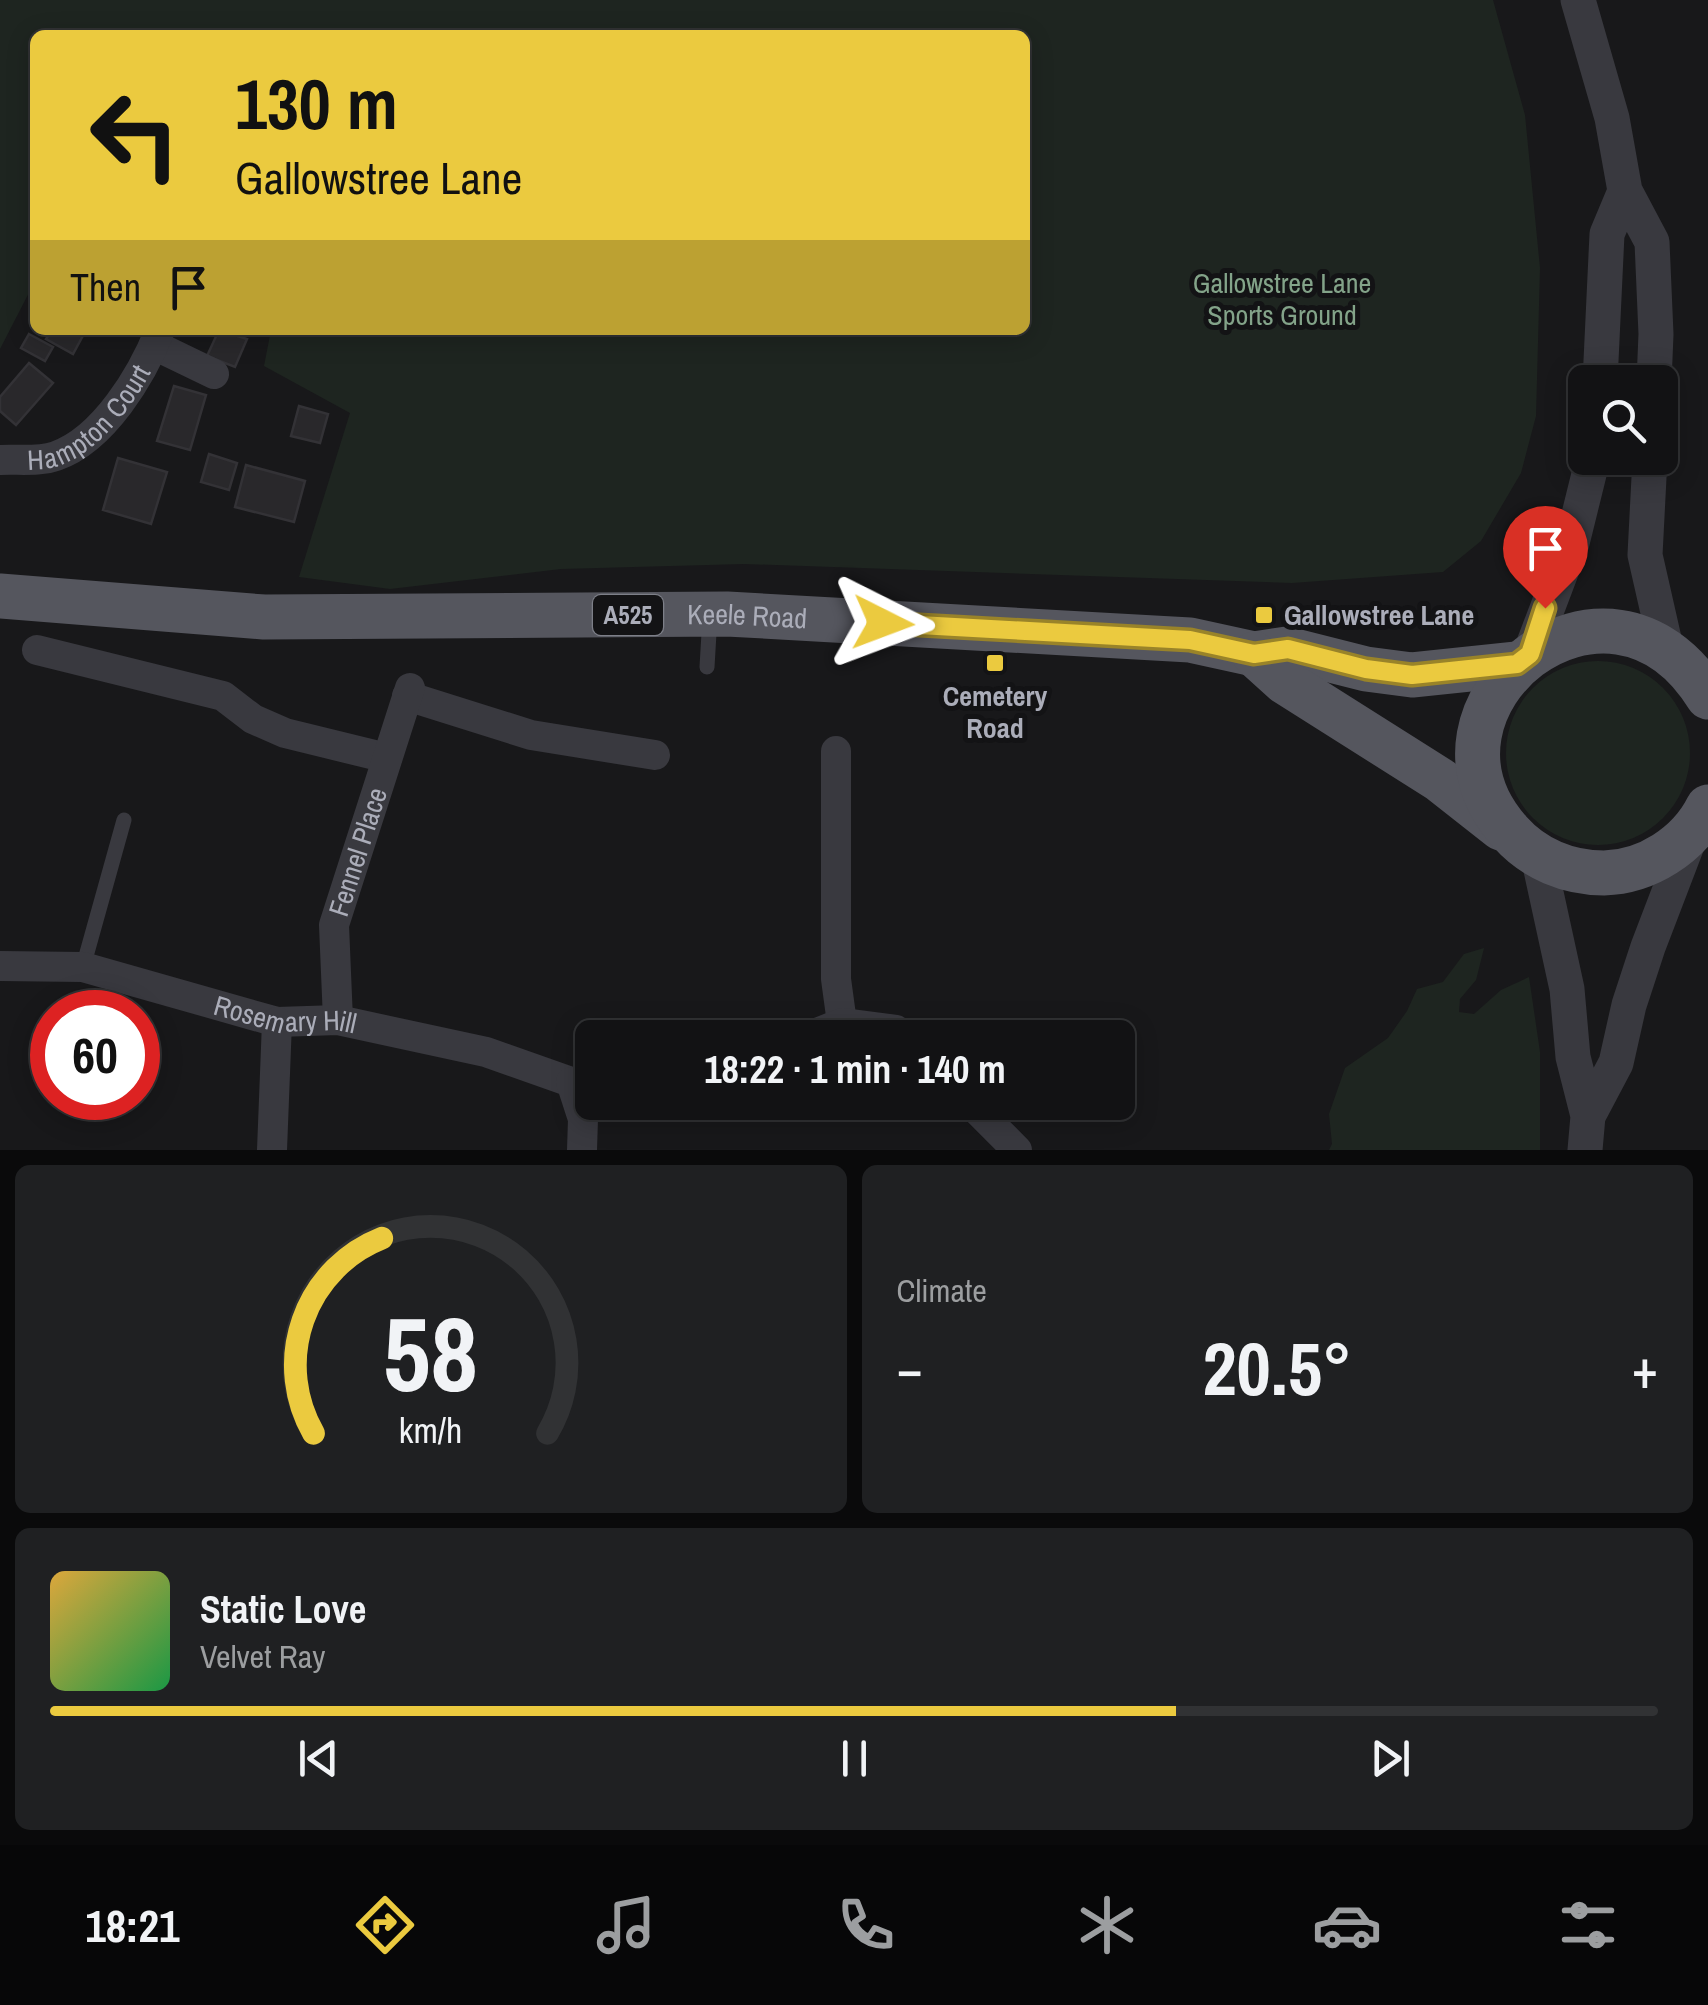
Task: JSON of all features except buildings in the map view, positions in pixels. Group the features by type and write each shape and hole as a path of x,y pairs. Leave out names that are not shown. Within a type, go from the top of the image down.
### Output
{"main road":[{"name":"Keele Road","path":"0,596 264,618 710,615 1190,640 1254,654 1288,649 1366,669 1412,675 1523,659 1561,638 1595,632 1641,638 1692,672"},
{"name":"Keele Road","path":"1254,654 1285,682 1440,780 1528,848 1583,872 1632,870 1675,848 1702,819"},
{"path":"1523,659 1498,688 1488,708 1479,755 1490,802 1502,823 1528,848"}],"street":[{"path":"1578,0 1612,118 1625,192 1652,242 1655,365"},
{"path":"1601,365 1607,234 1625,192"},
{"name":"Hampton Court","path":"0,460 55,457 92,433 121,402 157,338 214,374"},
{"path":"1523,659 1572,544 1589,475"},
{"path":"1649,475 1645,555 1692,672"},
{"path":"37,650 223,696 253,719 285,734 387,758"},
{"name":"Fennel Place","path":"338,1020 334,925 408,692 530,735 654,755"},
{"path":"836,751 836,979 842,1020"},
{"path":"1586,1133 1616,1062 1638,976 1702,819"},
{"path":"1528,848 1564,971 1572,1057 1586,1133"},
{"name":"Rosemary Hill","path":"0,966 83,967 277,1022 338,1020 575,1074"},
{"path":"272,1150 277,1022"},
{"path":"582,1150 583,1120"},
{"path":"986,1120 1017,1150"}],"lane":[{"path":"706,666 710,615"},
{"path":"83,967 124,820"}],"green space":[{"name":"Gallowstree Lane Sports Ground","path":"0,0 1493,0 1525,115 1540,268 1536,416 1521,473 1481,541 1443,572 1292,583 744,564 561,569 390,589 299,577 350,413 264,366 270,335 1030,335 1030,30 30,30 30,291 0,349"},
{"path":"1598,661 1633,668 1663,688 1683,718 1690,753 1683,788 1663,818 1633,838 1598,845 1563,838 1533,818 1513,788 1506,753 1513,718 1533,688 1563,668"},
{"path":"1484,948 1476,980 1460,999 1459,1012 1474,1014 1501,990 1529,977 1540,1052 1540,1150 1329,1150 1329,1114 1345,1068 1388,1038 1417,989 1443,982 1464,954"}],"place":[{"name":"Gallowstree Lane","path":"1264,615"},
{"name":"Cemetery Road","path":"995,663"}],"route":[{"path":"883,623 1190,640 1254,654 1288,649 1366,669 1412,675 1517,664 1530,654 1545,608"}]}
